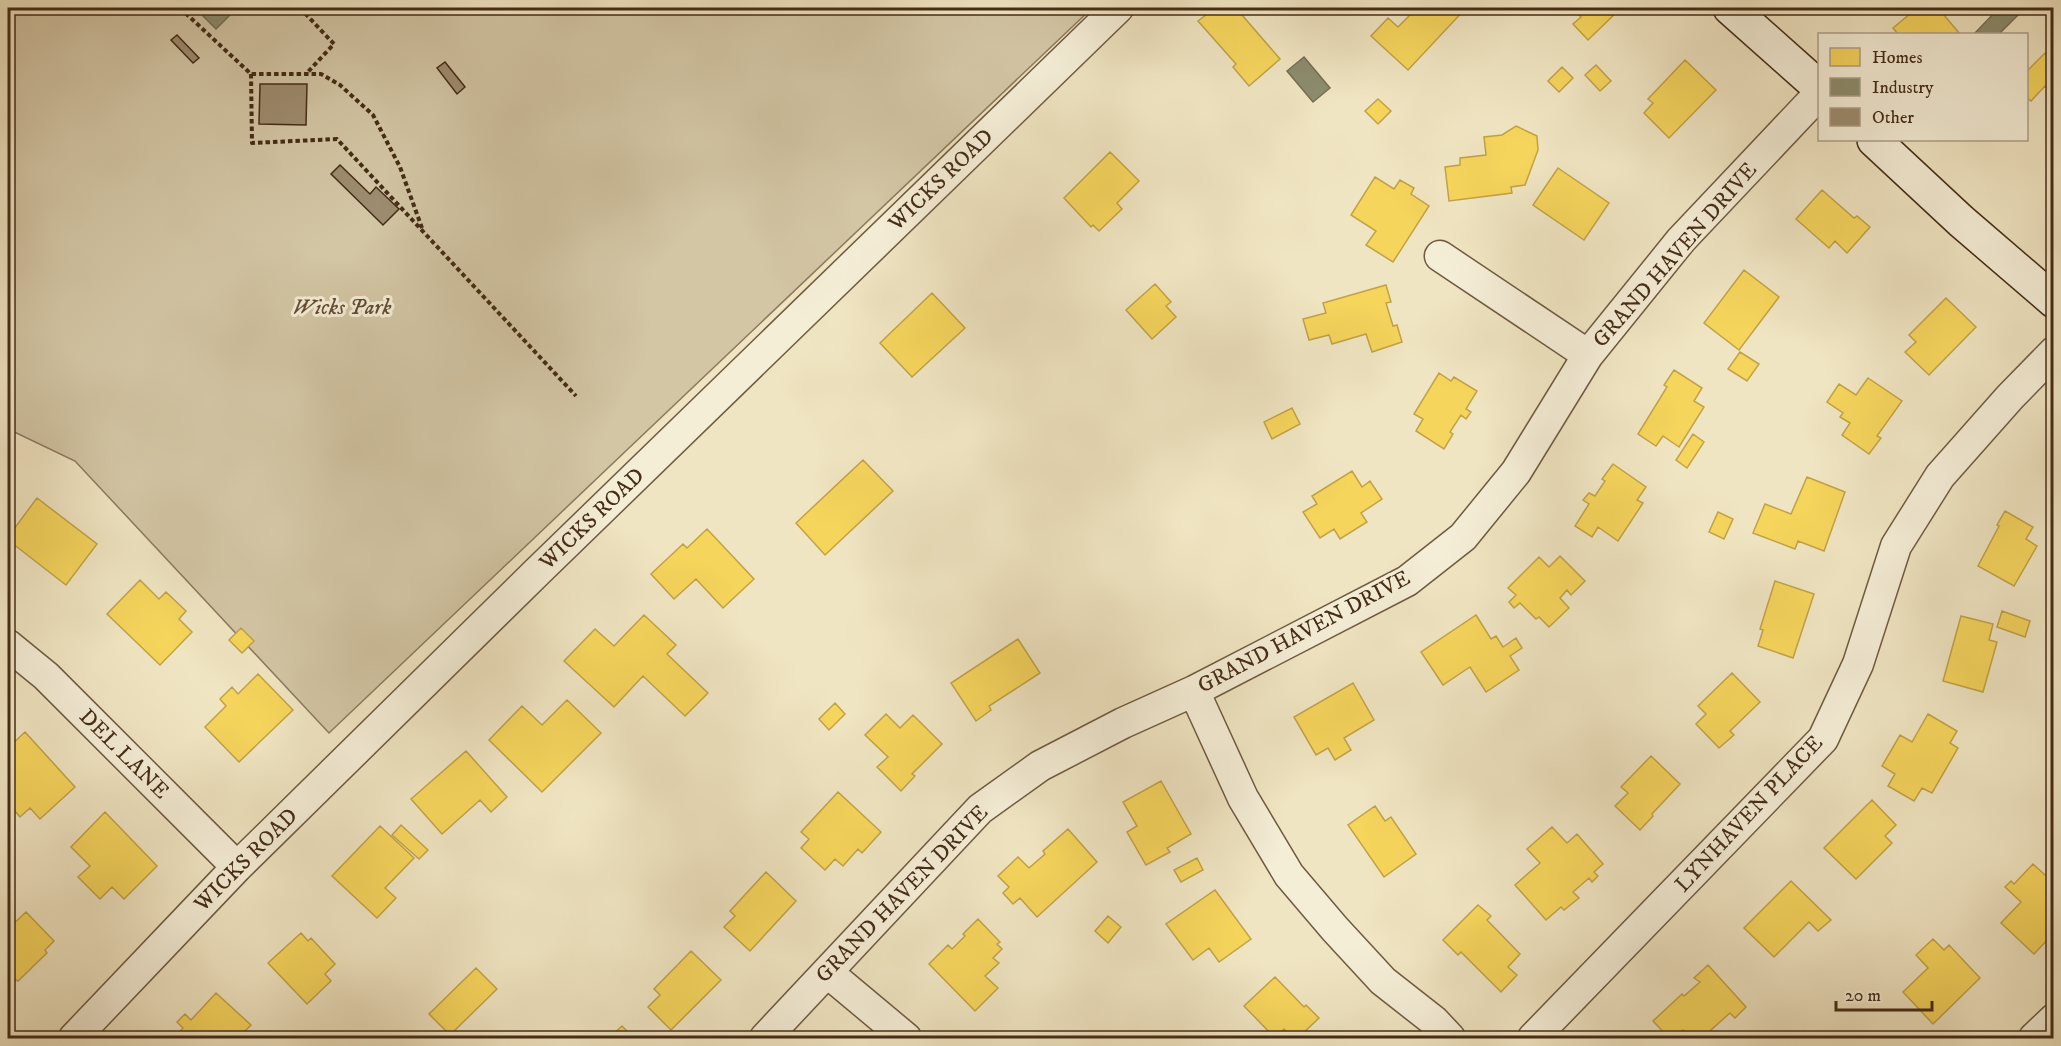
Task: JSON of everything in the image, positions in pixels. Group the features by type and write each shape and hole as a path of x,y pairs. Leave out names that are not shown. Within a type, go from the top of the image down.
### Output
{"main road":[{"path":"1730,8 1818,89"},
{"path":"1875,141 1961,221 2054,301"}],"street":[{"name":"WICKS ROAD","path":"74,1038 237,867 1118,8"},
{"name":"GRAND HAVEN DRIVE","path":"765,1038 980,809 1040,766 1123,723 1194,691 1407,581 1463,537 1516,472 1588,355 1681,240 1818,93"},
{"path":"1440,256 1588,355"},
{"name":"LYNHAVEN PLACE","path":"1533,1038 1823,739 1858,664 1896,546 1940,476 2010,397 2054,352"},
{"name":"DEL LANE","path":"8,645 46,676 237,867"},
{"path":"1194,691 1244,798 1289,874 1335,930 1383,981 1434,1021 1450,1038"},
{"path":"827,972 906,1038"},
{"path":"2034,1038 2054,1018"}],"path":[{"path":"180,8 251,74 321,74 340,85 374,115 400,167 423,231"},
{"path":"300,8 334,44 306,74"},
{"path":"370,8 375,12 379,8"},
{"path":"251,74 252,143 337,139 576,396"}],"green space":[{"name":"Wicks Park","path":"8,8 1091,9 329,733 75,461 8,429"}],"building: Homes":[{"path":"1215,8 1236,8 1280,59 1249,86 1233,67 1236,64 1198,21"},
{"path":"1417,8 1466,8 1408,70 1371,36 1388,18 1398,27"},
{"path":"1571,8 1621,8 1588,40 1573,24 1581,17"},
{"path":"1917,8 1938,8 1959,33 1897,33 1893,28"},
{"path":"2054,51 2054,95 2045,86 2031,101 2028,99 2028,70 2045,53 2048,56"},
{"path":"1685,60 1716,90 1669,138 1644,113 1653,103 1648,99"},
{"path":"1596,65 1611,81 1600,91 1585,75"},
{"path":"1562,67 1573,78 1559,92 1548,81"},
{"path":"1378,99 1391,111 1378,124 1365,111"},
{"path":"1516,126 1537,136 1538,150 1525,185 1511,187 1512,193 1449,201 1445,167 1460,165 1460,158 1486,155 1484,137 1502,135"},
{"path":"1110,152 1139,181 1117,203 1122,209 1099,231 1093,225 1091,227 1064,198"},
{"path":"1558,168 1609,203 1584,240 1533,205"},
{"path":"1375,177 1394,189 1400,180 1414,188 1411,194 1429,206 1393,262 1366,245 1376,231 1351,215"},
{"path":"1822,190 1854,218 1857,216 1870,227 1847,253 1835,241 1829,248 1796,219"},
{"path":"1744,270 1779,297 1739,350 1704,323"},
{"path":"1155,284 1171,302 1166,306 1176,317 1152,339 1126,310"},
{"path":"1386,285 1391,302 1386,303 1393,326 1397,325 1402,342 1372,352 1366,334 1332,344 1329,335 1309,340 1303,319 1326,313 1323,303"},
{"path":"932,293 965,328 912,377 880,343"},
{"path":"1946,298 1976,327 1929,375 1905,352 1916,342 1909,335"},
{"path":"1740,352 1759,364 1747,381 1728,369"},
{"path":"1674,370 1702,388 1694,401 1704,407 1679,447 1663,436 1656,446 1638,434 1667,387 1664,385"},
{"path":"1439,373 1451,381 1454,377 1477,391 1466,409 1471,412 1466,419 1461,415 1450,432 1453,434 1444,449 1416,431 1423,419 1414,414"},
{"path":"1868,378 1902,401 1877,436 1881,438 1869,454 1842,435 1850,423 1840,417 1843,413 1827,402 1839,384 1856,395"},
{"path":"1292,408 1300,424 1272,439 1264,422"},
{"path":"1693,434 1704,442 1687,468 1676,460"},
{"path":"863,460 893,491 825,555 796,523"},
{"path":"1613,464 1646,487 1637,500 1643,503 1618,541 1598,527 1592,537 1575,526 1589,504 1583,500 1589,493 1595,496 1605,481 1602,479"},
{"path":"1352,471 1362,487 1370,481 1382,499 1361,513 1367,522 1340,539 1334,529 1320,538 1303,512 1317,504 1312,496"},
{"path":"1807,477 1845,492 1824,551 1798,541 1795,549 1753,533 1765,504 1791,514"},
{"path":"37,498 97,544 66,585 8,540"},
{"path":"2005,511 2033,527 2026,539 2037,546 2014,586 1978,566"},
{"path":"1718,512 1733,519 1724,539 1709,532"},
{"path":"707,529 754,579 723,608 696,579 674,599 651,574 683,544 687,548"},
{"path":"1560,556 1585,581 1571,595 1567,590 1560,598 1569,608 1549,627 1539,617 1536,619 1520,603 1514,608 1509,602 1516,595 1508,588 1539,557 1549,567"},
{"path":"140,580 159,599 166,592 186,611 179,619 192,632 160,665 107,614"},
{"path":"1775,581 1814,594 1793,658 1758,646 1763,630 1760,629"},
{"path":"2002,611 2030,621 2025,637 1997,627"},
{"path":"644,615 676,645 667,654 708,693 685,716 643,676 614,707 564,661 595,629 614,646"},
{"path":"1476,615 1491,639 1496,636 1503,647 1516,638 1522,648 1510,656 1519,670 1486,692 1470,667 1443,685 1421,652"},
{"path":"1961,616 1993,624 1989,640 1997,642 1983,692 1943,681"},
{"path":"241,628 254,641 242,653 229,640"},
{"path":"1018,639 1040,673 989,706 991,710 976,721 951,683"},
{"path":"1732,673 1760,702 1730,731 1734,735 1719,748 1696,724 1706,714 1698,706"},
{"path":"258,674 293,710 239,762 205,727 226,706 220,699 232,687 238,694"},
{"path":"1353,683 1374,720 1344,738 1351,750 1335,760 1328,748 1316,755 1294,717"},
{"path":"567,700 601,733 542,792 489,740 522,706 542,725"},
{"path":"835,703 845,714 829,730 819,719"},
{"path":"886,714 900,728 913,715 942,744 912,774 915,776 901,791 877,767 888,757 865,735"},
{"path":"1928,714 1957,731 1950,743 1958,748 1932,793 1922,788 1914,801 1888,786 1895,774 1882,766 1900,735 1912,742"},
{"path":"25,732 75,787 40,819 30,808 20,817 8,803 8,748"},
{"path":"466,751 507,797 491,812 480,800 442,834 411,799"},
{"path":"1651,756 1680,784 1640,830 1615,806 1628,793 1621,787"},
{"path":"1161,781 1191,834 1167,848 1170,852 1146,865 1127,832 1137,826 1123,802"},
{"path":"838,792 881,832 862,853 858,849 843,866 835,859 825,870 801,848 809,839 801,832"},
{"path":"1872,800 1896,825 1885,836 1892,843 1856,879 1824,848"},
{"path":"1375,806 1385,821 1391,817 1416,854 1384,877 1348,825"},
{"path":"105,812 157,866 124,899 112,887 100,899 78,877 90,866 71,847"},
{"path":"401,825 428,850 419,859 392,835"},
{"path":"380,826 414,858 385,888 396,898 377,918 332,876"},
{"path":"1552,827 1567,843 1577,834 1603,864 1594,872 1598,876 1592,882 1589,878 1573,892 1579,898 1564,910 1561,907 1546,920 1515,885 1540,863 1527,849"},
{"path":"1068,829 1097,862 1037,917 1020,898 1013,904 1003,893 1009,887 998,876 1018,857 1029,868 1045,854 1043,851"},
{"path":"1197,858 1203,870 1181,882 1174,870"},
{"path":"2033,864 2054,883 2054,933 2034,954 2001,923 2021,902 2005,887 2011,881 2014,884"},
{"path":"766,872 796,901 750,951 724,927 735,916 730,911"},
{"path":"1791,881 1831,920 1818,931 1809,922 1774,957 1744,928"},
{"path":"1215,890 1251,939 1219,962 1209,948 1193,960 1166,924"},
{"path":"1478,905 1491,916 1487,920 1520,954 1508,967 1517,975 1501,992 1461,952 1458,955 1443,940"},
{"path":"26,912 54,941 45,950 47,953 8,988 8,929"},
{"path":"1108,916 1121,927 1108,943 1095,931"},
{"path":"978,919 1000,942 997,944 1002,949 993,958 999,963 985,976 998,988 975,1011 929,964 948,945 952,949"},
{"path":"301,933 308,941 311,938 335,964 325,974 331,981 307,1004 268,963"},
{"path":"1933,939 1944,950 1949,945 1980,978 1933,1024 1903,992 1928,968 1916,955"},
{"path":"691,951 721,980 671,1030 648,1007 660,995 654,989"},
{"path":"1708,965 1746,1007 1735,1018 1730,1013 1702,1038 1691,1038 1683,1030 1673,1038 1669,1038 1653,1021 1682,994 1684,996 1700,982 1694,978"},
{"path":"476,968 497,989 450,1035 429,1014"},
{"path":"1275,977 1304,1007 1306,1005 1319,1018 1298,1038 1293,1038 1284,1029 1275,1038 1244,1006"},
{"path":"216,993 251,1025 238,1038 174,1038 183,1028 177,1022 185,1014 191,1020"},
{"path":"622,1026 634,1038 609,1038"}],"building: Industry":[{"path":"195,8 237,8 216,29"},
{"path":"1999,8 2012,8 2019,14 2000,33 1975,33"},
{"path":"1304,57 1330,88 1313,102 1287,71"}],"building: Other":[{"path":"177,35 199,58 193,63 171,40"},
{"path":"445,62 465,87 457,94 437,68"},
{"path":"260,84 307,84 306,125 259,124"},
{"path":"340,165 370,194 376,187 399,209 383,225 331,174"}]}
